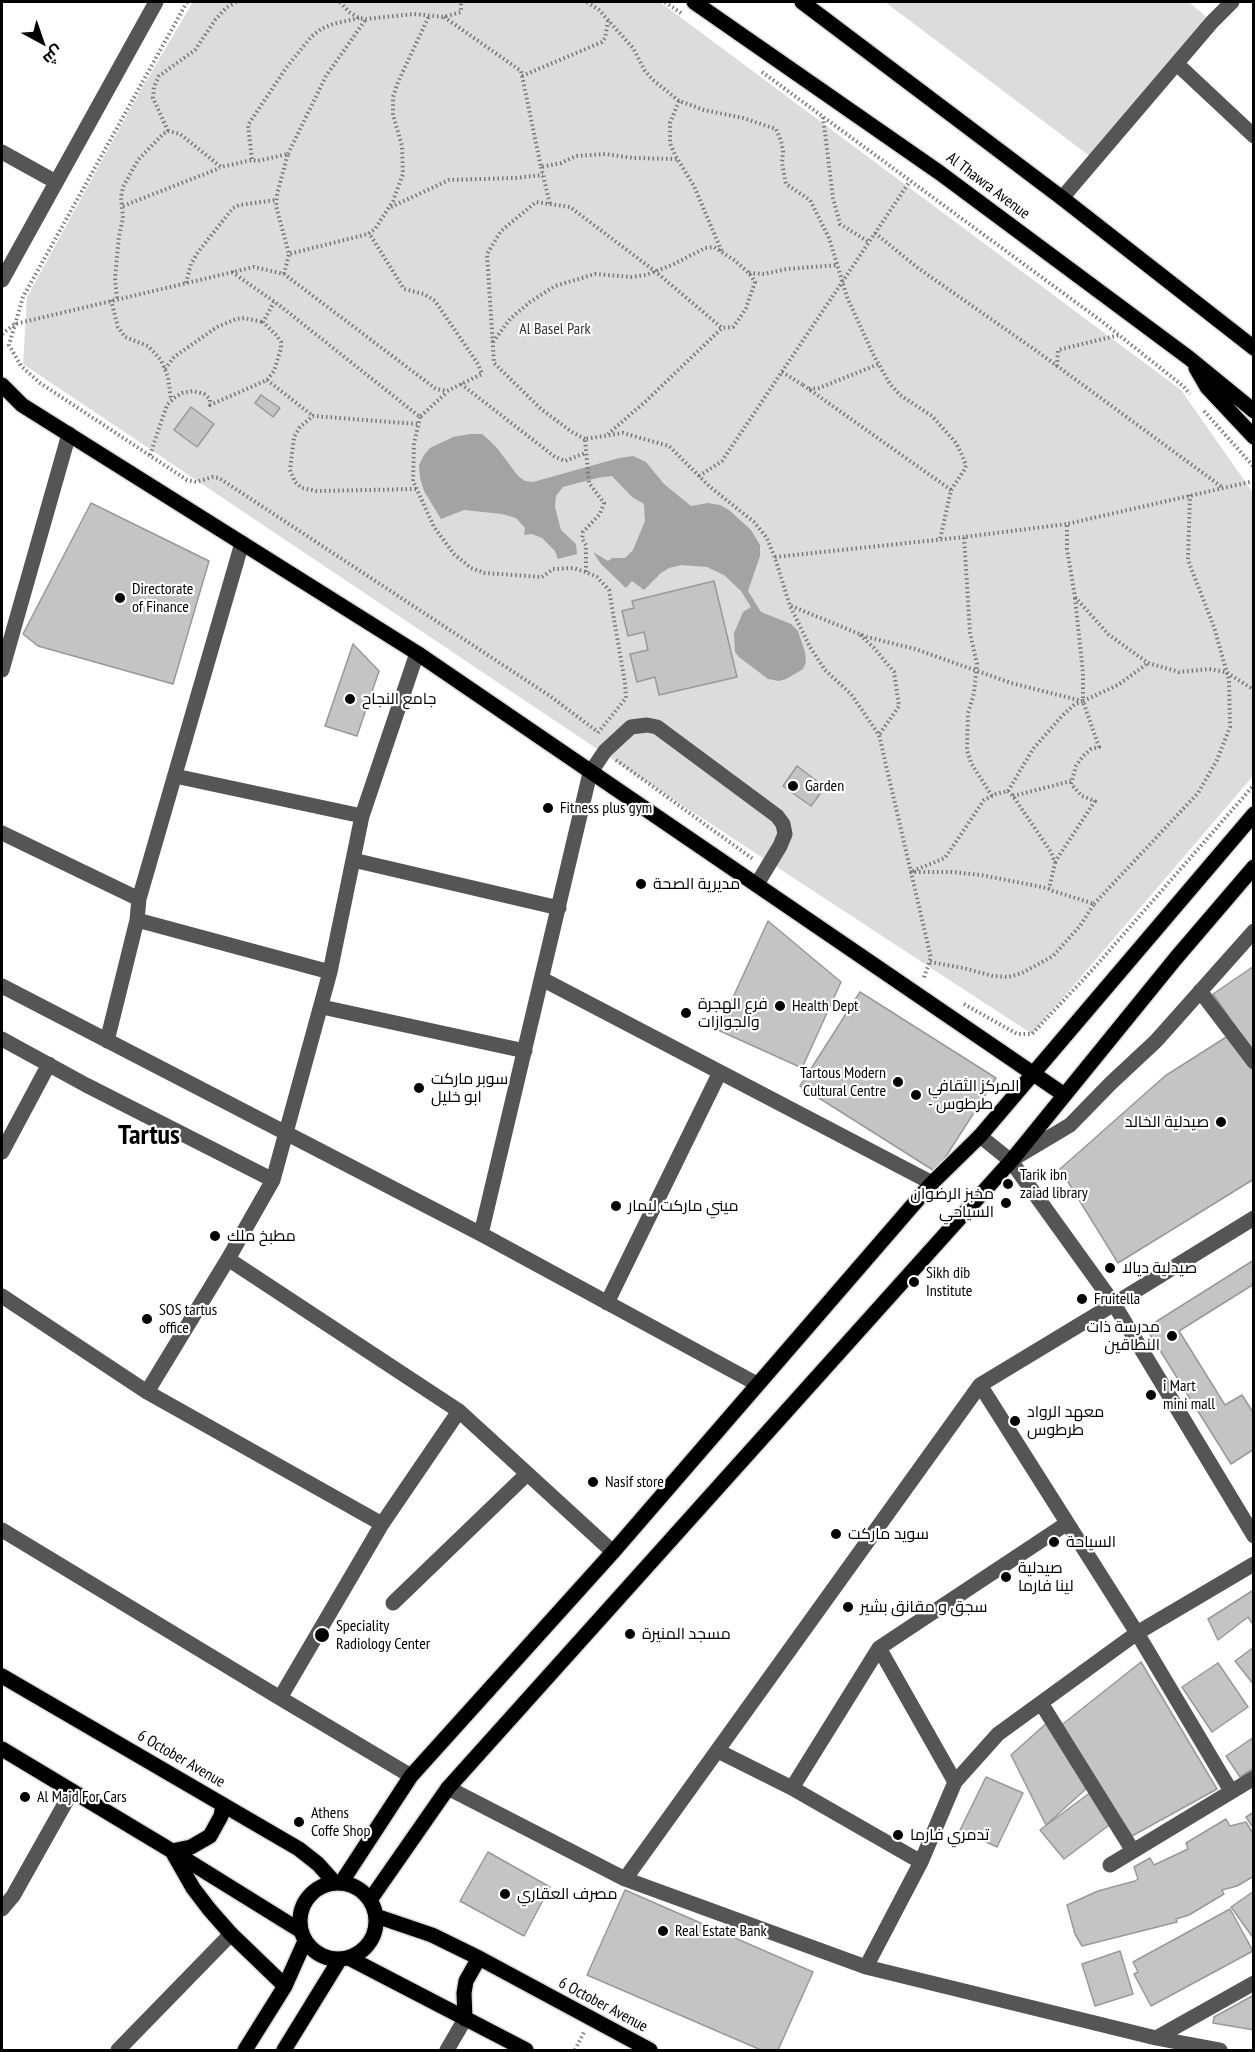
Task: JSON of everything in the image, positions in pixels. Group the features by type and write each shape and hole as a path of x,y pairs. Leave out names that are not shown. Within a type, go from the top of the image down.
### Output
{"main road":[{"name":"Al Thawra Avenue","path":"694,2 940,173 1189,358 1254,411"},
{"path":"801,2 1062,198 1254,348"},
{"path":"1189,358 1207,387 1254,437"},
{"path":"2,385 22,405 417,653 590,773 1034,1072 1063,1094"},
{"path":"2,401 22,405"},
{"path":"338,1883 411,1776 613,1552 932,1183 980,1136 1254,814"},
{"path":"370,1899 448,1788 1011,1161 1063,1094 1222,902 1254,867"},
{"name":"6 October Avenue","path":"2,1676 299,1849 338,1883"},
{"path":"2,1749 172,1851 303,1936 314,1951 326,1957 345,1958 362,1952 376,1929 376,1916 370,1899 353,1885 338,1883 324,1885 307,1899 302,1908 303,1936 285,1986 246,2050"},
{"path":"172,1851 192,1847 210,1836 216,1827 223,1805"},
{"path":"172,1851 194,1888 231,1934 285,1986"},
{"name":"6 October Avenue","path":"376,1916 432,1935 650,2050"},
{"path":"345,1958 526,2050"},
{"path":"284,2050 345,1958"},
{"path":"465,2019 466,1981 479,1958"}],"street":[{"path":"2,280 156,2"},
{"path":"1062,198 1212,22 1232,2"},
{"path":"1177,64 1254,136"},
{"path":"2,152 56,182"},
{"path":"2,670 69,434"},
{"path":"107,1041 139,900 242,543"},
{"path":"147,1392 273,1180 322,1007 362,816 417,653"},
{"path":"481,1234 590,773 605,751 631,727 647,725 657,727 777,816 783,824 784,834 757,884"},
{"path":"176,777 362,816"},
{"path":"2,833 139,900"},
{"path":"353,860 559,908"},
{"path":"136,920 330,972"},
{"path":"1011,1161 1070,1125 1156,1041 1254,931"},
{"path":"542,979 932,1183"},
{"path":"2,986 481,1234 757,1384"},
{"path":"1200,991 1254,1062"},
{"path":"322,1007 525,1051"},
{"path":"2,1039 273,1180"},
{"path":"2,1152 48,1064"},
{"path":"607,1303 720,1072"},
{"path":"980,1136 1011,1161 1114,1305 1254,1536"},
{"path":"625,1879 980,1385 1254,1218"},
{"path":"228,1259 459,1411 613,1552"},
{"path":"2,1296 147,1392 382,1524"},
{"path":"980,1385 1137,1633 1232,1791"},
{"path":"280,1698 382,1524 459,1411"},
{"path":"393,1603 527,1474"},
{"path":"792,1788 879,1648 1066,1524"},
{"path":"2,1530 411,1776"},
{"path":"866,1967 921,1862 955,1782 998,1734 1137,1633 1254,1564"},
{"path":"879,1648 955,1782"},
{"path":"1041,1702 1133,1851"},
{"path":"718,1751 792,1788 921,1862"},
{"path":"1110,1865 1254,1778"},
{"path":"448,1788 625,1879 866,1967 1156,2038 1220,2050"},
{"path":"2,1909 7,1893 72,1791"},
{"path":"118,2050 231,1934"},
{"path":"1156,2038 1254,1983"},
{"path":"447,2050 465,2019"}],"path":[{"path":"187,2 23,297 9,345 21,366 40,383 188,480 196,482 213,477 219,478 550,696 598,732"},
{"path":"168,131 153,98 154,87 159,76 195,50 226,8 236,2"},
{"path":"340,2 349,12 359,18"},
{"path":"252,160 248,125 300,49 321,29 345,20 359,18 414,14 444,17 461,12 461,2"},
{"path":"587,2 608,20 633,48 645,72 679,100 704,110 743,118 776,129 783,151 782,163 786,184 810,200 830,238 847,297 890,384 900,395 932,416 956,443 962,454 965,469 951,490 940,540"},
{"path":"665,2 682,14"},
{"path":"289,254 369,233 375,229 388,208 399,188 403,174 402,146 393,115 393,97 429,16"},
{"path":"444,17 521,71 550,204"},
{"path":"284,274 289,254 276,200 288,154 326,76 366,19"},
{"path":"522,76 602,42 605,38 608,20"},
{"path":"753,65 1119,335 1190,394"},
{"path":"679,100 670,123 670,143 694,186 722,252"},
{"path":"823,117 832,198 840,224 869,242"},
{"path":"117,298 115,278 123,218 121,197 130,171 138,160 168,131 189,139 221,167"},
{"path":"123,206 221,167 288,154"},
{"path":"541,167 586,155 605,154 633,158 677,159"},
{"path":"388,208 449,180 543,175"},
{"path":"699,476 722,461 910,181"},
{"path":"186,283 190,264 233,208 239,205 276,200"},
{"path":"722,328 656,272 570,207 536,202 501,231 487,254 494,363 541,409 585,439 623,433 669,446 699,476 754,522 767,538 790,606 810,647 825,669 851,694 879,735 932,958 923,980"},
{"path":"369,233 399,282 409,292 424,294 435,301 478,364 482,374 447,391 420,417 417,424 413,482 434,527 454,554 471,568 485,573 542,577 560,568 586,572 597,577 609,590 626,698 591,740 767,869"},
{"path":"876,233 918,268 1223,488"},
{"path":"493,343 510,319 555,285 595,274 631,277 656,272 705,248 714,247 749,273 755,282 746,308 733,327 722,328 646,401 606,435"},
{"path":"749,273 764,274 787,269 838,266"},
{"path":"2,334 15,324 254,267 284,274 436,389 447,391"},
{"path":"232,272 274,302 420,417"},
{"path":"111,300 118,327 125,337 148,346 160,360 165,369 171,400"},
{"path":"263,322 274,302"},
{"path":"150,455 167,405 171,400 182,393 193,391 204,394 210,399 210,405 267,380 274,371 281,342 263,322 244,318 236,319 217,327 174,357 165,369"},
{"path":"1057,367 1058,350 1119,335"},
{"path":"782,372 809,389 819,388 879,364"},
{"path":"267,380 313,416 417,424"},
{"path":"461,384 555,457 565,461 585,453"},
{"path":"803,385 951,490"},
{"path":"1198,403 1254,467"},
{"path":"313,416 300,427 294,437 290,470 295,482 302,488 339,492 416,489"},
{"path":"585,439 589,483 604,503 600,514 583,532 582,539 586,545 586,572"},
{"path":"775,557 1067,524 1254,481"},
{"path":"930,963 1008,977 1022,973 1053,956 1080,926 1094,904 1189,804 1209,777 1225,744 1230,727 1231,696 1214,627 1188,560 1190,495"},
{"path":"1049,889 1054,863 1095,801 1089,800 1074,790 1071,782 1076,766 1091,749 1099,747 1083,701 1083,673 1067,549 1067,524"},
{"path":"964,537 970,633 977,664 974,693 968,712 967,750 971,763 992,796"},
{"path":"1075,597 1108,634 1148,663 1179,672 1209,669 1226,672 1254,690"},
{"path":"790,606 867,637 915,649 1011,683 1083,701"},
{"path":"856,631 894,672 898,706 879,735"},
{"path":"910,872 945,858 984,800 1008,791 1033,749 1075,704 1118,685 1148,663"},
{"path":"1013,796 1071,782"},
{"path":"961,1002 1017,1034 1032,1034 1110,950 1254,785"},
{"path":"1008,791 1051,852 1054,863"},
{"path":"910,872 981,875 1049,889 1094,904"},
{"path":"913,973 932,986"}],"green space":[{"name":"Al Basel Park","path":"193,2 660,2 1181,390 1253,493 1253,776 1032,1034 627,769 23,364 27,297 139,93"},
{"path":"885,2 1189,2 1212,22 1095,160"}],"shaded area":[{"path":"482,434 488,439 518,476 525,481 533,482 633,456 646,462 664,484 691,506 708,503 720,505 729,510 751,530 760,545 760,556 748,591 761,612 791,624 798,631 805,652 806,662 803,669 779,681 768,679 739,657 735,652 734,633 743,612 751,607 741,591 724,575 707,567 681,565 661,573 644,590 632,581 626,588 601,564 593,552 608,561 612,558 625,558 633,550 645,521 644,504 632,497 612,476 563,487 556,496 555,507 561,530 576,544 577,554 558,559 555,551 542,538 532,534 524,535 525,528 516,518 502,514 464,510 441,519 424,491 419,465 430,448 453,437"}],"building":[{"path":"261,395 280,408 273,417 255,403"},
{"path":"191,407 214,424 197,447 174,430"},
{"name":"Directorate of Finance","path":"91,503 209,561 173,684 38,646 23,634"},
{"path":"714,581 737,677 659,695 655,677 637,682 630,654 648,650 644,632 628,636 622,611 634,608 632,601"},
{"path":"353,644 379,671 357,736 325,726"},
{"path":"797,766 825,787 811,806 783,786"},
{"name":"Health Dept","path":"768,921 841,982 802,1068 718,1030"},
{"path":"1254,966 1254,1054 1213,994"},
{"name":"Tartous Modern Cultural Centre","path":"860,992 996,1078 936,1172 800,1086"},
{"path":"1231,1034 1254,1063 1254,1179 1118,1263 1060,1169 1165,1076"},
{"path":"1254,1260 1254,1284 1179,1331 1225,1405 1242,1395 1254,1414 1254,1449 1231,1464 1146,1328"},
{"path":"1252,1591 1254,1594 1254,1626 1248,1617 1218,1640 1208,1619"},
{"path":"1254,1647 1254,1685 1235,1661"},
{"path":"1141,1662 1217,1789 1132,1836 1059,1727"},
{"path":"1218,1663 1248,1707 1212,1732 1182,1687"},
{"path":"1049,1721 1088,1787 1046,1825 1011,1755"},
{"path":"1254,1737 1254,1768 1240,1777 1226,1756"},
{"path":"986,1777 1023,1793 997,1847 960,1830"},
{"path":"1091,1792 1112,1823 1064,1859 1040,1830"},
{"path":"1254,1812 1254,1829 1246,1817"},
{"path":"1226,1819 1230,1826 1246,1822 1254,1835 1254,1876 1237,1886 1222,1890 1224,1894 1189,1915 1176,1919 1177,1922 1082,1946 1075,1934 1067,1905 1098,1891 1135,1881 1138,1879 1134,1867 1150,1858 1154,1865 1188,1849 1186,1843"},
{"name":"مصرف العقاري","path":"488,1852 550,1887 524,1936 460,1901"},
{"name":"Real Estate Bank","path":"625,1890 813,1972 778,2050 761,2050 587,1975"},
{"path":"1254,1891 1254,1939 1231,1907"},
{"path":"1230,1909 1253,1951 1151,2006 1134,1974 1138,1972 1133,1962"},
{"path":"1120,1951 1133,1994 1095,2006 1082,1964"},
{"path":"1254,1995 1254,2030 1213,2023 1214,2017"}],"place":[{"name":"Directorate of Finance","path":"120,598"},
{"name":"جامع النجاح","path":"350,699"},
{"name":"Garden","path":"793,786"},
{"name":"Fitness plus gym","path":"548,808"},
{"name":"مديرية الصحة","path":"641,884"},
{"name":"Health Dept","path":"780,1006"},
{"name":"فرع الهجرة والجوازات","path":"686,1013"},
{"name":"Tartous Modern Cultural Centre","path":"898,1082"},
{"name":"سوبر ماركت ابو خليل","path":"419,1088"},
{"name":"المركز الثقافي - طرطوس","path":"916,1095"},
{"name":"صيدلية الخالد","path":"1221,1122"},
{"name":"Tarik ibn zaiad library","path":"1008,1184"},
{"name":"مخبز الرضوان السياحي","path":"1006,1203"},
{"name":"ميني ماركت ليمار","path":"616,1206"},
{"name":"مطبخ ملك","path":"215,1236"},
{"name":"صيدلية ديالا","path":"1110,1268"},
{"name":"Sikh dib Institute","path":"914,1282"},
{"name":"Fruitella","path":"1082,1299"},
{"name":"SOS tartus office","path":"147,1319"},
{"name":"مدرسة ذات النطاقين","path":"1172,1336"},
{"name":"i Mart mini mall","path":"1151,1395"},
{"name":"معهد الرواد طرطوس","path":"1015,1421"},
{"name":"Nasif store","path":"593,1482"},
{"name":"سويد ماركت","path":"836,1534"},
{"name":"السياحة","path":"1054,1542"},
{"name":"صيدلية لينا فارما","path":"1006,1577"},
{"name":"سجق و مقانق بشير","path":"848,1607"},
{"name":"مسجد المنيرة","path":"630,1634"},
{"name":"Speciality Radiology Center","path":"322,1635"},
{"name":"Al Majd For Cars","path":"25,1797"},
{"name":"Athens Coffe Shop","path":"299,1822"},
{"name":"تدمري فارما","path":"898,1835"},
{"name":"مصرف العقاري","path":"505,1894"},
{"name":"Real Estate Bank","path":"663,1931"}],"district":[{"name":"Tartus","path":"149,1136"}]}
